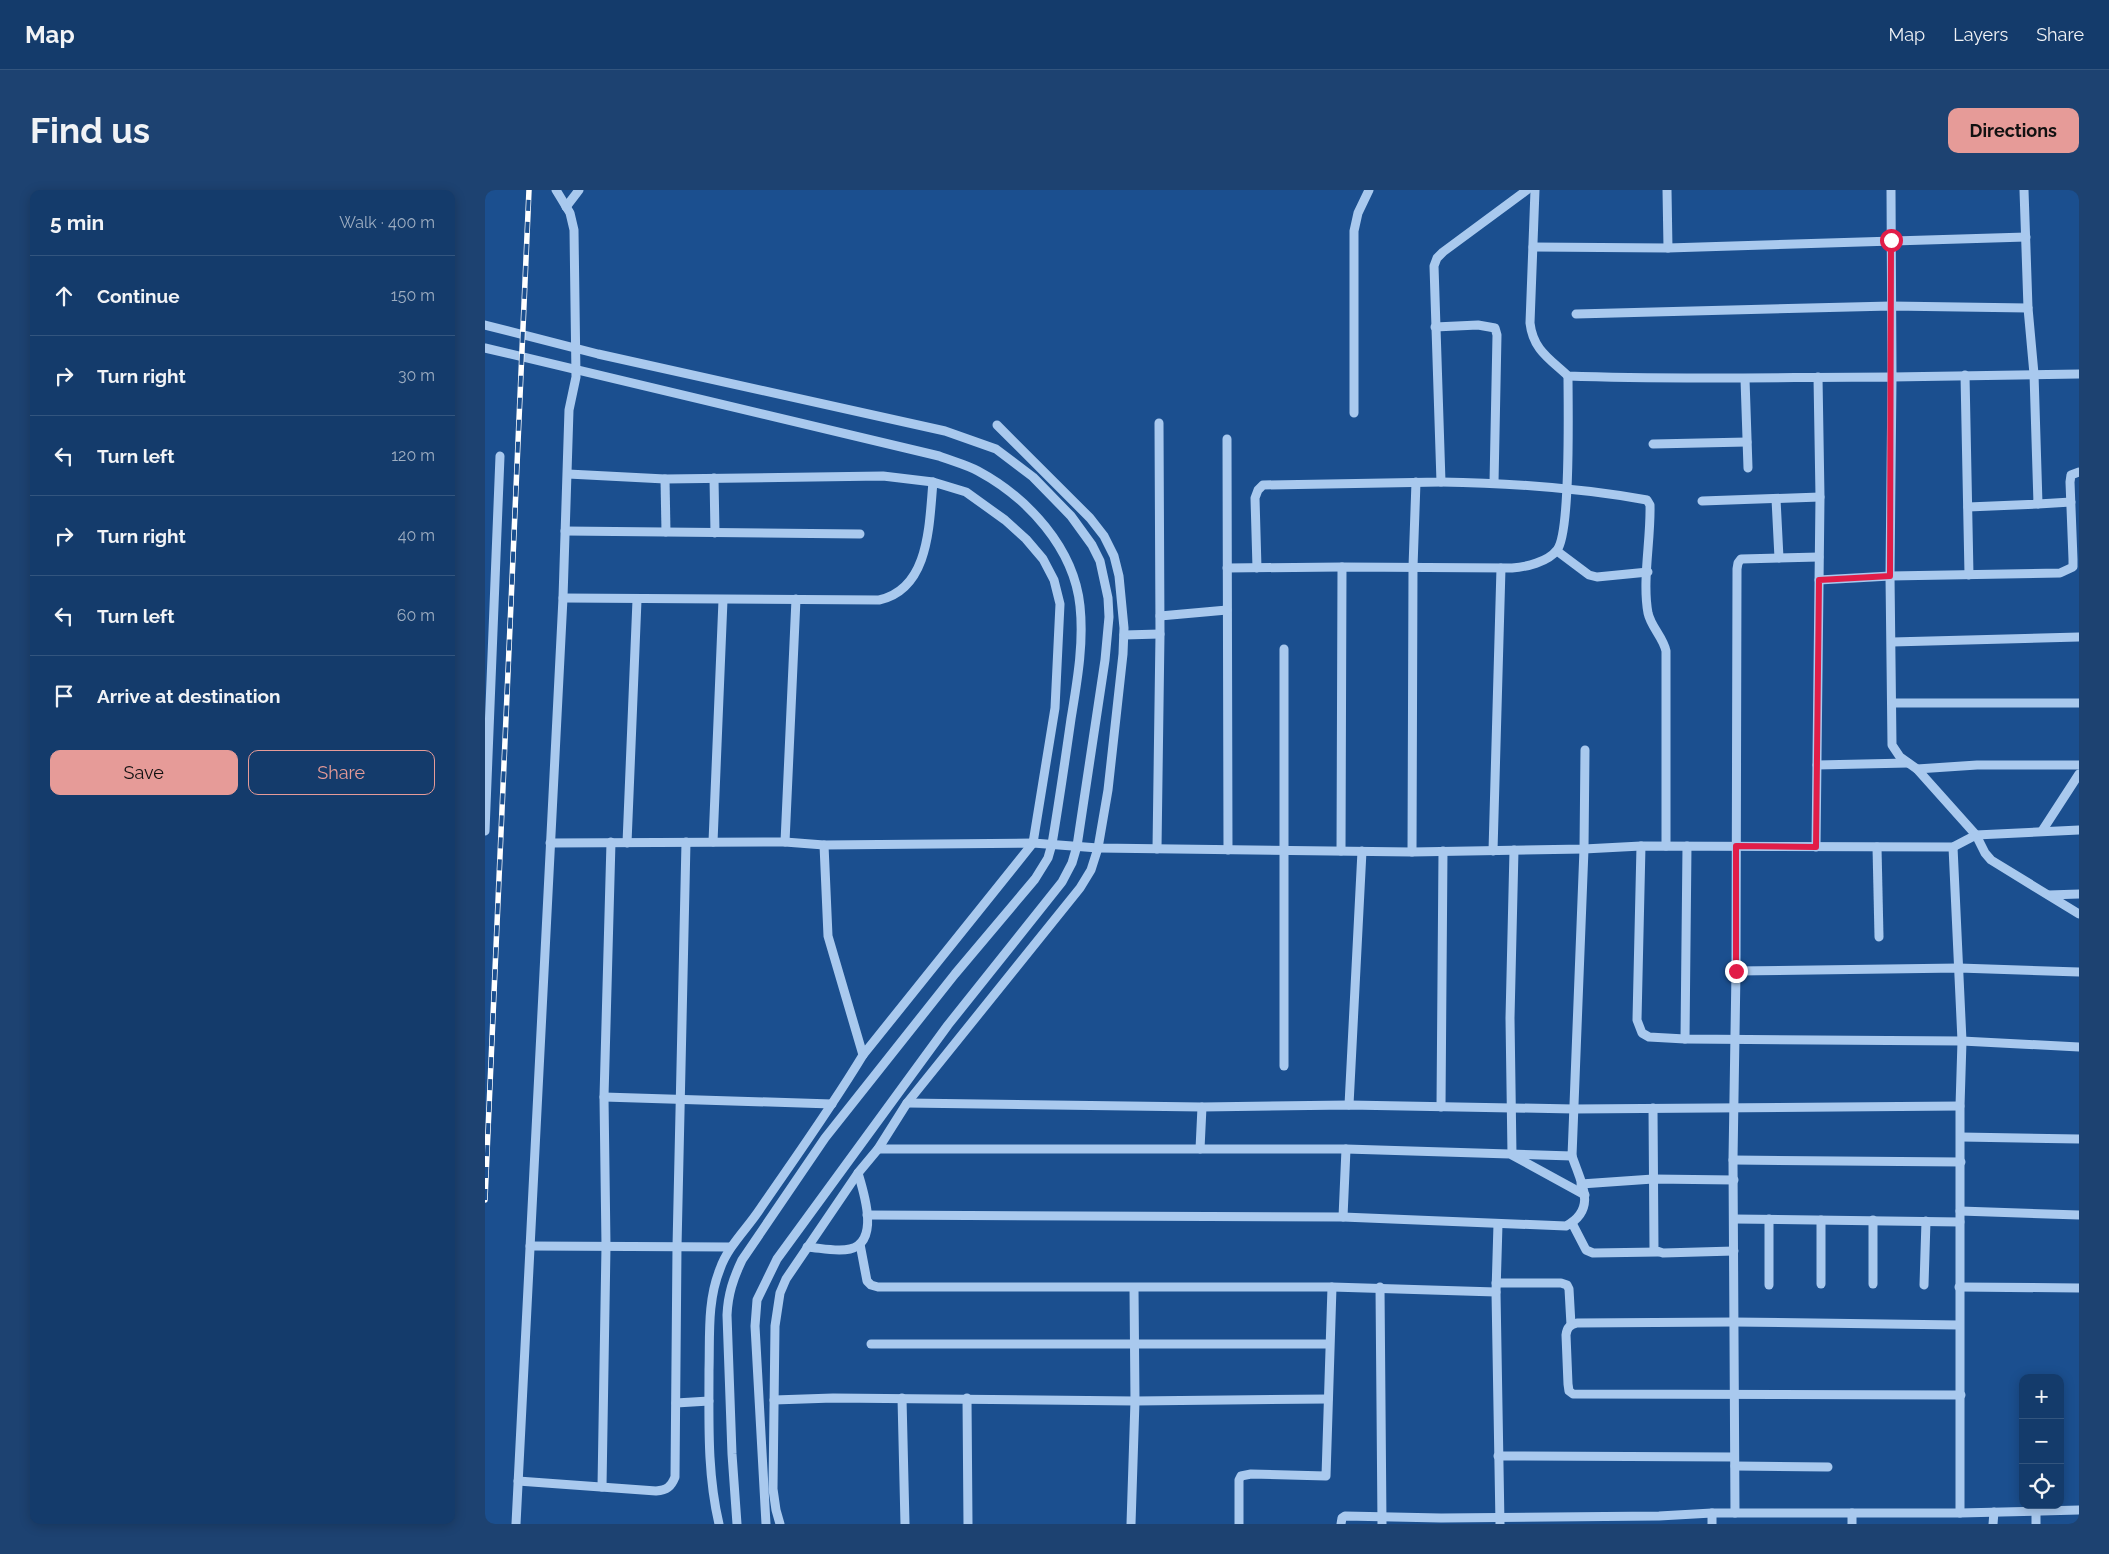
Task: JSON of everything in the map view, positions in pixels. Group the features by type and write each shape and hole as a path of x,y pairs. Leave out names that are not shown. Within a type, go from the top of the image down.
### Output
{"street":[{"path":"516,1524 563,598 569,410 576,377 577,352 574,230 570,213 556,190"},
{"path":"566,207 579,190"},
{"path":"1353,413 1354,231 1358,213 1369,190"},
{"path":"1441,482 1433,274 1437,258 1527,190"},
{"path":"1535,190 1531,335 1535,345 1568,376 1635,379 1745,379 2079,374"},
{"path":"1667,190 1668,248"},
{"path":"1891,190 1890,576 1893,745 1900,757 1917,769 1976,835 1985,853 1991,860 2079,914"},
{"path":"2024,190 2028,308 2034,374 2037,504"},
{"path":"1533,247 1668,248 2026,237"},
{"path":"1576,314 1891,306 2028,308"},
{"path":"485,325 598,354 945,431 996,449 1033,477 1071,516 1092,545 1100,561 1105,578 1109,617 1105,660 1073,863 1062,882 948,1025 777,1259 757,1300 755,1326 766,1524"},
{"path":"1435,327 1478,325 1495,328 1497,335 1494,483"},
{"path":"485,348 939,456 978,471 1012,493 1053,534 1067,561 1077,588 1081,647 1052,844 1048,858 1035,879 955,974 825,1138 742,1260 733,1279 728,1297 727,1315 732,1454 737,1524"},
{"path":"1227,568 1501,568 1523,567 1538,562 1557,551 1563,535 1567,489 1568,376"},
{"path":"1965,376 1969,575"},
{"path":"1816,847 1820,497 1817,377"},
{"path":"1745,379 1748,468"},
{"path":"1157,848 1160,634 1159,423"},
{"path":"780,1524 773,1489 775,1326 779,1292 807,1247 858,1173 878,1149 907,1103 1080,888 1091,870 1098,848 1108,790 1124,635 1119,576 1114,556 1104,536 1090,518 997,425"},
{"path":"1227,439 1228,850"},
{"path":"1653,444 1747,442"},
{"path":"485,831 500,456"},
{"path":"1819,580 1890,576 2060,573 2069,571 2073,567 2071,475 2079,472"},
{"path":"568,474 665,479 883,476 933,482 966,492 1005,520 1026,539 1043,560 1054,580 1060,604 1055,708 1033,843 863,1055 832,1104 753,1219 731,1247 720,1268 710,1308 709,1401 709,1458 714,1505 719,1524"},
{"path":"714,478 715,533"},
{"path":"665,479 665,532"},
{"path":"563,598 637,600 879,600 888,598 907,585 920,563 924,552 930,518 933,482"},
{"path":"1412,852 1413,567 1416,482"},
{"path":"1257,568 1255,498 1258,490 1263,486 1416,482 1494,483 1567,489 1647,500 1651,512 1648,615 1666,651 1666,846"},
{"path":"1702,501 1820,497"},
{"path":"1776,499 1779,558"},
{"path":"1968,507 2071,502"},
{"path":"565,531 860,534"},
{"path":"1557,551 1589,575 1597,577 1648,572"},
{"path":"1735,1513 1733,1160 1736,971 1737,563 1741,559 1748,558 1819,557"},
{"path":"1341,851 1342,567"},
{"path":"1493,851 1501,568"},
{"path":"785,842 795,599"},
{"path":"627,843 637,600"},
{"path":"713,842 723,600"},
{"path":"1160,616 1227,610"},
{"path":"1124,635 1160,634"},
{"path":"1892,642 2079,636"},
{"path":"1283,649 1285,850 1284,1066"},
{"path":"1891,704 2079,703"},
{"path":"867,1215 1343,1217 1566,1226 1577,1220 1582,1213 1585,1196 1572,1156 1584,849 1585,750"},
{"path":"1817,765 1908,763"},
{"path":"1917,769 1977,765 2079,765"},
{"path":"2042,831 2079,774"},
{"path":"550,843 785,842 824,845 1033,843 1098,848 1412,852 1584,849 1641,846 1953,847 1976,835 2079,830"},
{"path":"602,1487 606,1246 604,1096 611,842"},
{"path":"518,1481 656,1491 666,1490 672,1485 675,1477 677,1247 685,842"},
{"path":"824,845 829,936 863,1055"},
{"path":"1641,846 1637,1020 1642,1033 1649,1037 1685,1039 1962,1041 2079,1047"},
{"path":"1685,1039 1687,846"},
{"path":"1877,847 1879,936"},
{"path":"1953,847 1962,1041 1959,1287 1961,1395 1960,1513"},
{"path":"1512,1156 1511,1018 1514,850"},
{"path":"1349,1105 1362,851"},
{"path":"1441,1107 1443,851"},
{"path":"2048,896 2079,894"},
{"path":"1736,971 1959,968 2079,972"},
{"path":"604,1096 832,1104"},
{"path":"907,1103 1202,1107 1349,1105 1574,1109 1735,1106 1960,1106"},
{"path":"1200,1149 1202,1107"},
{"path":"1653,1108 1653,1243 1654,1250 1658,1252"},
{"path":"1961,1137 2079,1139"},
{"path":"878,1149 1346,1149 1512,1156 1572,1156"},
{"path":"1343,1217 1346,1149"},
{"path":"1512,1156 1585,1196"},
{"path":"1733,1160 1961,1162"},
{"path":"807,1247 841,1250 860,1244 865,1237 867,1215 865,1197 858,1173"},
{"path":"1581,1184 1653,1179 1734,1180"},
{"path":"1960,1211 2079,1215"},
{"path":"1734,1219 1960,1222"},
{"path":"1769,1219 1769,1285"},
{"path":"1821,1220 1821,1284"},
{"path":"1873,1220 1873,1284"},
{"path":"1924,1285 1926,1221"},
{"path":"1572,1223 1586,1250 1593,1253 1734,1251"},
{"path":"1498,1224 1496,1287 1500,1520"},
{"path":"860,1244 867,1281 871,1285 878,1287 1496,1287 1561,1283 1567,1285 1569,1289 1571,1325"},
{"path":"530,1246 731,1247"},
{"path":"1239,1524 1239,1480 1241,1476 1251,1474 1326,1476 1332,1286"},
{"path":"1380,1287 1382,1520"},
{"path":"1959,1287 2079,1288"},
{"path":"1131,1524 1135,1401 1134,1288"},
{"path":"1959,1325 1733,1322 1577,1323 1567,1328 1566,1335 1568,1384 1569,1390 1573,1394 1961,1395"},
{"path":"871,1344 1329,1344"},
{"path":"774,1400 902,1398 1135,1401 1328,1399"},
{"path":"902,1398 905,1524"},
{"path":"967,1398 968,1524"},
{"path":"675,1403 709,1401"},
{"path":"1498,1456 1734,1461 1829,1466"},
{"path":"1341,1524 1342,1518 1345,1516 1382,1520 1441,1521 1659,1520 1712,1513 1851,1514 2079,1510"},
{"path":"2036,1511 2036,1524"},
{"path":"1993,1524 1994,1512"},
{"path":"1712,1513 1712,1524"},
{"path":"1776,1513 1776,1524"},
{"path":"1927,1513 1927,1524"},
{"path":"1851,1514 1851,1524"}],"railway":[{"path":"485,1200 529,190"}],"route":[{"path":"1736,971 1736,846 1816,847 1819,580 1890,576 1891,240"}]}
